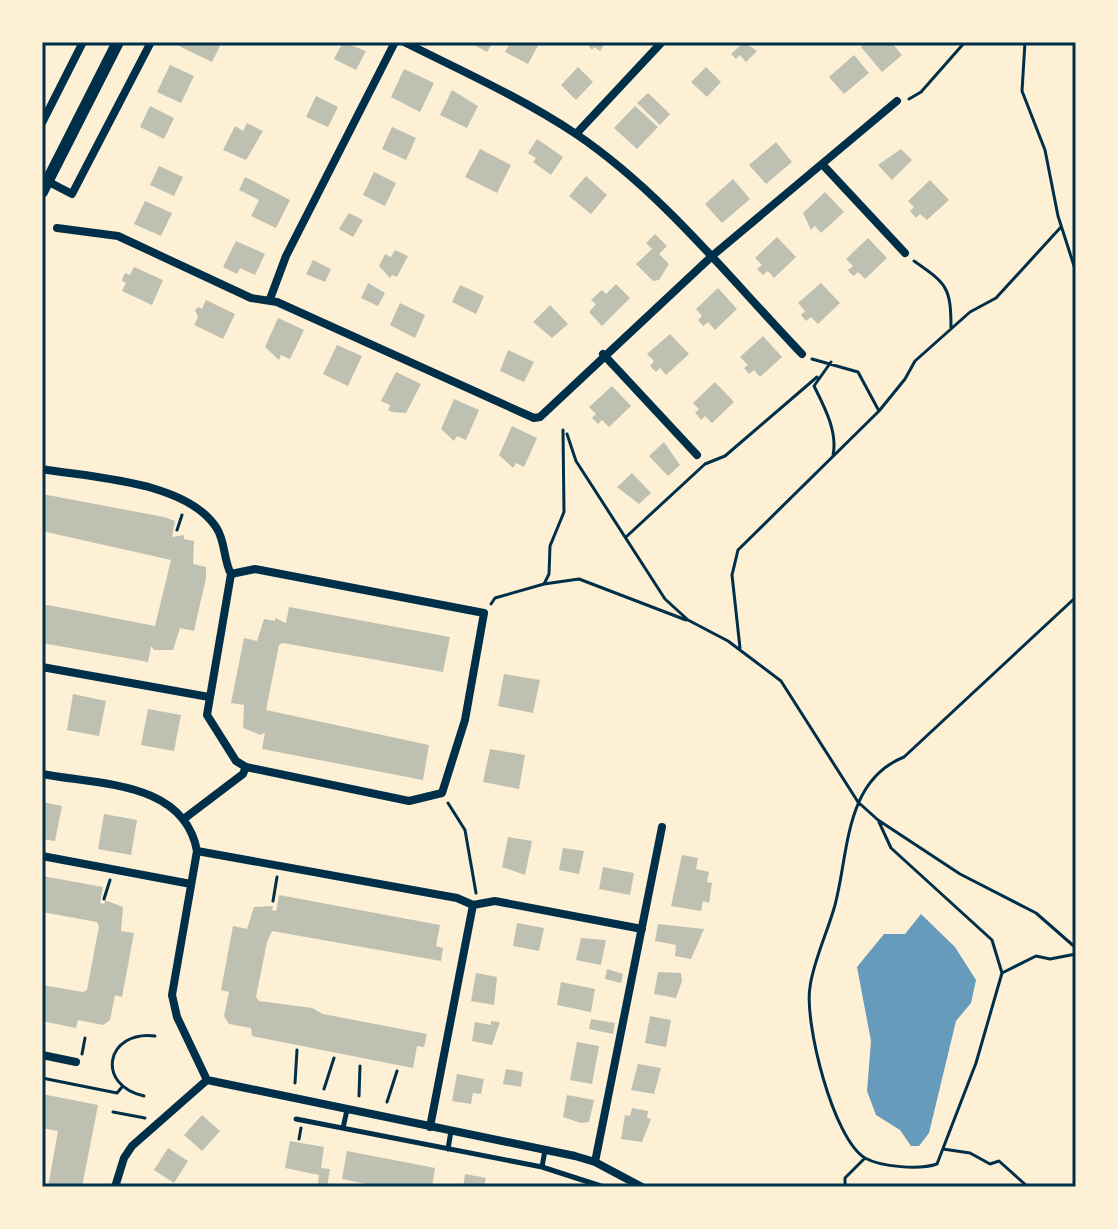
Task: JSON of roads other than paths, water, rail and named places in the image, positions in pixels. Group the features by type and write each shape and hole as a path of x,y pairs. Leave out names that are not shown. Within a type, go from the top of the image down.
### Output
{"street":[{"path":"42,123 83,42"},
{"path":"118,42 45,186 72,194 151,42"},
{"path":"270,299 286,256 395,42"},
{"path":"404,42 499,89 576,134 663,206 802,354"},
{"path":"576,134 662,42"},
{"path":"57,228 118,236 251,298 270,299 534,418 540,417 603,354 712,256 897,101"},
{"path":"822,164 905,253"},
{"path":"603,354 697,455"},
{"path":"42,469 171,493 201,508 218,529 224,544 225,563 231,574 207,715 236,761 246,767 409,801 442,793 465,720 484,613 255,569 231,574"},
{"path":"42,667 209,697"},
{"path":"185,818 243,774 246,767"},
{"path":"42,774 161,798 185,818 193,831 197,851 172,995 177,1017 207,1080"},
{"path":"595,1162 662,827"},
{"path":"197,851 457,898 473,905 495,901 642,929"},
{"path":"42,856 191,884"},
{"path":"430,1127 473,905"},
{"path":"42,1055 76,1062"},
{"path":"207,1080 595,1162 642,1187"},
{"path":"115,1187 132,1146 207,1080"}],"lane":[{"path":"343,1128 347,1110"},
{"path":"296,1119 542,1167 604,1187"},
{"path":"448,1149 451,1131"},
{"path":"542,1167 545,1150"}],"water":[{"path":"921,914 955,947 976,980 971,1003 956,1021 929,1133 919,1146 911,1146 900,1130 876,1115 867,1091 871,1041 857,967 884,934 905,934"}]}
